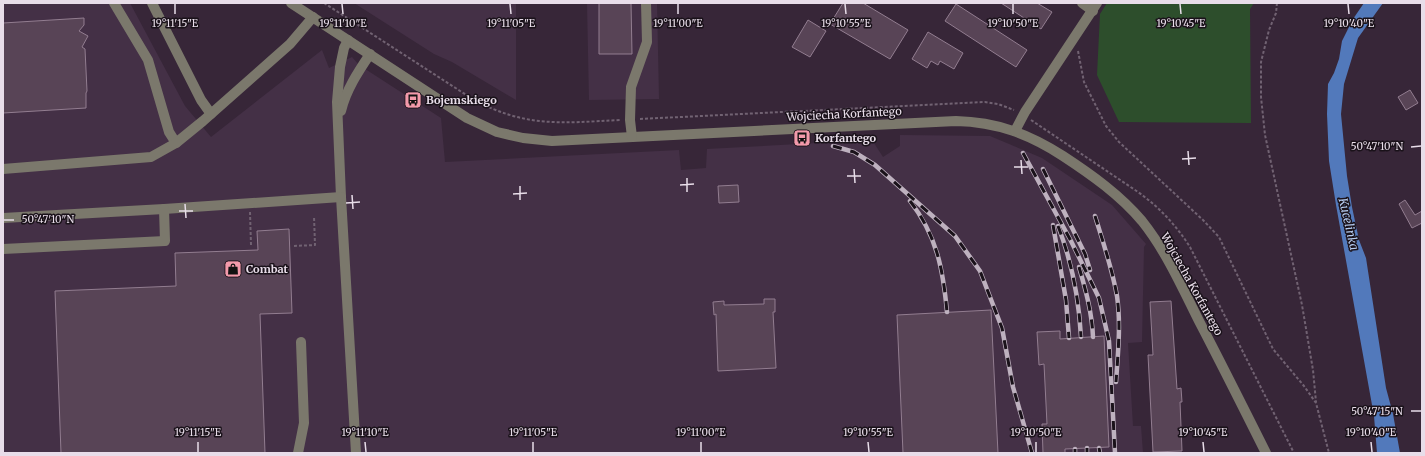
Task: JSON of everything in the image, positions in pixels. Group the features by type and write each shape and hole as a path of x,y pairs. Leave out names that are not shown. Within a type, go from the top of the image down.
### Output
{"street":[{"path":"114,3 148,60 168,132 176,143"},
{"path":"152,3 201,100 211,114"},
{"name":"Wojciecha Korfantego","path":"292,3 467,118 497,132 523,138 552,141 956,121 973,121 1015,130 1047,146 1081,167 1109,188 1142,222 1166,257 1266,453"},
{"path":"632,137 630,120 631,87 647,42 646,3"},
{"path":"1015,130 1023,115 1095,7 1082,3"},
{"path":"3,169 151,157 176,143 211,114 290,44 313,17"},
{"path":"348,40 344,48 340,66 337,102 356,453"},
{"path":"339,125 344,99 354,78 370,54"},
{"path":"3,218 341,197"},
{"path":"3,249 166,242 164,209"},
{"path":"298,453 304,423 301,342"}],"path":[{"path":"324,3 470,98 504,114 529,120 556,123 986,102 1006,106 1023,115 1153,202 1171,220 1190,247 1294,453"},
{"path":"1277,3 1276,13 1269,30 1261,62 1261,97 1265,135 1302,305 1313,370 1316,403 1329,453"},
{"path":"1076,36 1084,82 1106,126 1119,142 1203,220 1219,238 1273,349 1304,386 1316,403"},
{"path":"250,203 251,245"},
{"path":"294,246 315,245 314,216"}],"shaded area":[{"path":"3,3 130,3 185,106 211,137 322,50 329,68 352,57 359,65 441,118 445,162 679,150 681,170 706,168 707,149 872,140 883,157 900,146 900,135 990,136 1042,158 1112,205 1146,244 1144,247 1142,342 1128,343 1133,426 1141,426 1143,453 3,453"},
{"path":"354,3 516,3 516,100 452,62 434,54"},
{"path":"587,3 657,3 659,99 589,100"}],"green space":[{"path":"1107,3 1254,3 1250,9 1251,123 1119,122 1097,75 1100,14"}],"water":[{"name":"Kucelinka","path":"1364,3 1383,3 1358,38 1344,84 1341,114 1347,176 1352,207 1359,240 1366,258 1386,388 1393,414 1400,453 1377,453 1374,416 1329,161 1327,114 1328,84 1339,59 1342,41 1353,19"}],"building":[{"path":"599,3 631,3 632,54 599,54"},
{"path":"843,3 863,3 908,30 890,59 830,24"},
{"path":"1001,3 1037,3 1052,12 1041,29"},
{"path":"956,4 1027,50 1016,67 945,21"},
{"path":"84,18 84,25 79,31 88,36 82,47 85,49 87,91 86,108 3,113 3,23"},
{"path":"808,20 826,31 810,57 792,47"},
{"path":"928,32 963,53 954,69 940,61 938,65 931,61 927,68 912,59"},
{"path":"1410,90 1418,103 1406,110 1398,97"},
{"path":"738,185 739,202 719,203 718,186"},
{"path":"1405,200 1415,215 1422,211 1422,223 1412,228 1399,204"},
{"path":"289,229 292,313 260,314 265,453 61,453 55,291 176,286 175,253 258,250 257,231"},
{"path":"764,299 775,299 775,312 773,312 776,368 718,371 716,314 714,315 713,302 724,301 724,305 764,304"},
{"path":"1171,301 1177,389 1181,388 1182,402 1180,402 1182,451 1153,452 1148,355 1153,355 1150,302"},
{"path":"991,310 998,453 903,453 897,315"},
{"path":"1060,331 1060,339 1104,336 1109,447 1065,449 1065,453 1043,453 1042,424 1047,424 1044,364 1039,365 1037,332"}],"railway":[{"path":"833,146 854,152 875,165 955,236 980,271 1002,328 1013,387 1032,453"},
{"path":"1023,153 1071,241 1099,298 1109,341 1115,453"},
{"path":"1043,169 1085,254 1090,270"},
{"path":"910,201 927,227 933,240 941,267 947,312"},
{"path":"1095,216 1110,265 1117,296 1119,328 1116,382"},
{"path":"1053,225 1066,300 1069,338"},
{"path":"1058,226 1074,281 1079,309 1081,337"},
{"path":"1079,267 1088,302 1093,337"},
{"path":"1087,448 1087,453"},
{"path":"1099,448 1100,453"}],"place":[{"name":"Bojemskiego","path":"413,100"},
{"name":"Korfantego","path":"802,138"},
{"name":"Combat","path":"233,269"}]}
